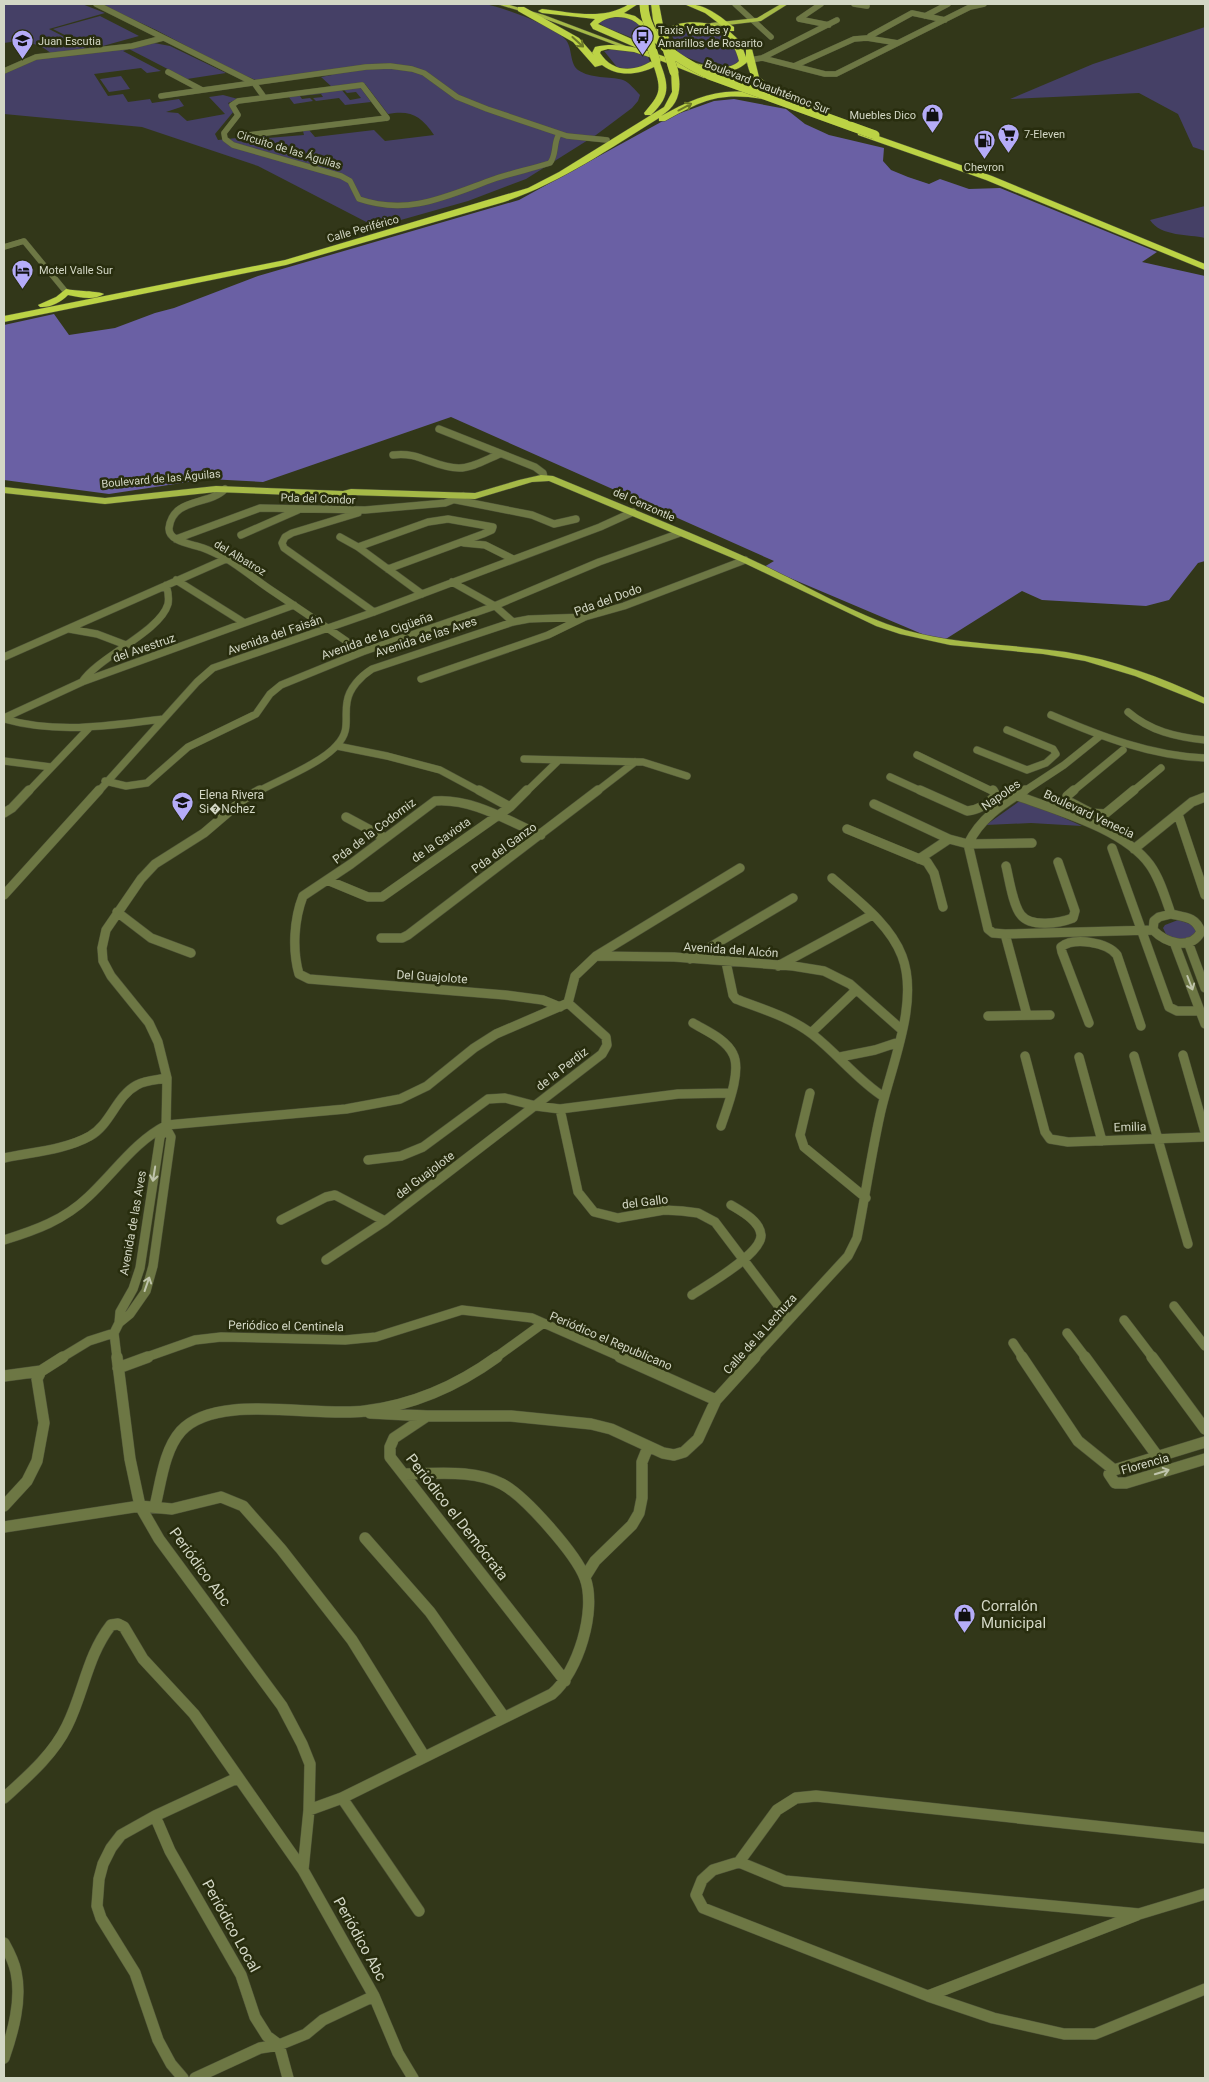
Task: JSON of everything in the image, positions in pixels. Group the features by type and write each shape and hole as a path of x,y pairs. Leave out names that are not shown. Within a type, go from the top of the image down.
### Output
{"highway":[{"path":"542,11 576,16 597,16 620,11 634,4"},
{"path":"639,4 639,15 663,82 664,94"},
{"path":"644,4 644,13 651,34 690,66 709,75 881,136"},
{"path":"649,4 652,23 660,37 703,69 881,136"},
{"path":"655,4 657,20 675,76 685,90"},
{"path":"688,4 708,10 738,42 755,81 776,95"},
{"path":"519,7 576,40 597,65 603,69 645,77"},
{"path":"635,47 623,37 596,27 594,24 604,17 620,15 636,18 643,25"},
{"path":"666,46 666,33 670,29 696,24 724,27"},
{"path":"635,47 604,46 598,49 596,53 605,66 617,70 639,71 656,62"},
{"name":"Boulevard Cuauhtémoc Sur","path":"635,47 776,95 1140,238"},
{"path":"682,64 722,70 737,67 747,61"},
{"path":"682,64 715,86 710,91 695,93"},
{"name":"Boulevard Cuauhtémoc Sur","path":"682,64 816,118 881,136"},
{"name":"Calle Periférico","path":"4,315 289,257 524,188 667,109 675,98 675,76"},
{"path":"654,81 664,94"},
{"path":"609,142 708,96 734,92 763,97"},
{"name":"Calle Periférico","path":"4,319 276,264 453,215 531,190 562,174 609,142 659,104 664,94"},
{"path":"1140,238 1205,261"},
{"path":"1140,238 1205,267"},
{"path":"33,309 59,299 66,292 82,295 104,294"}],"main road":[{"name":"Boulevard Cuauhtémoc Sur","path":"500,4 542,11 635,47"},
{"path":"724,27 762,19 785,4"},
{"name":"Boulevard Cuauhtémoc Sur","path":"519,7 635,47"},
{"name":"Boulevard de las Águilas","path":"4,485 108,497 219,485 343,490 459,498 495,492 531,479 544,477"},
{"name":"del Cenzontle","path":"544,477 557,480 680,533 876,626"},
{"name":"Boulevard de las Águilas","path":"4,490 105,501 198,490 226,489 343,494 351,492"},
{"path":"876,626 942,642 1074,656 1158,680 1205,701"},
{"path":"876,626 903,638 939,647 1077,662 1153,684 1205,707"}],"street":[{"path":"96,4 254,83 264,97 362,85 387,118 249,135"},
{"path":"735,4 772,37"},
{"path":"821,4 799,19 829,25"},
{"path":"854,4 867,6"},
{"path":"925,16 948,4"},
{"path":"762,58 836,74 970,7 984,4"},
{"path":"870,36 912,13 945,20"},
{"path":"747,61 762,58 837,20"},
{"path":"4,71 36,57 132,46 164,38"},
{"path":"794,66 854,39 867,38 898,43"},
{"path":"161,96 366,67 390,66 424,73 457,97 487,110 539,125 559,134 609,142"},
{"path":"168,72 202,90"},
{"path":"261,82 272,97"},
{"name":"Circuito de las Águilas","path":"264,97 232,103 238,115 224,133 225,139 233,145 341,176 350,180 359,199 383,208 433,201 550,162 555,157 556,152 553,145 554,140 559,134"},
{"path":"4,247 24,241 66,292"},
{"path":"439,428 535,467 543,473 544,477"},
{"path":"393,454 413,453 457,468 466,467 500,454"},
{"path":"176,539 170,534 168,528 174,513 182,506 219,495 226,489"},
{"path":"459,498 532,515 554,524 576,519"},
{"name":"Pda del Condor","path":"176,539 260,508 366,510 459,498"},
{"path":"241,535 300,509"},
{"path":"366,510 292,533 282,543 284,548 374,612"},
{"name":"Avenida del Faisán","path":"4,894 196,682 214,668 374,612 600,527 633,512"},
{"path":"358,547 428,522 448,520 494,527 492,530 460,543 388,569"},
{"name":"Avenida de la Cigüeña","path":"105,782 126,786 147,783 188,746 256,714 263,706 267,694 273,688 362,652 492,607 590,566 680,533"},
{"path":"340,537 358,547 422,594"},
{"name":"del Albatroz","path":"176,539 203,548 226,559 362,652"},
{"path":"460,543 485,545 513,559"},
{"path":"4,657 226,559"},
{"name":"Pda del Dodo","path":"421,679 548,635 585,617 617,608 740,560"},
{"path":"176,580 243,622"},
{"path":"452,582 492,607 508,614 513,622"},
{"path":"82,682 87,674 157,619 167,607 169,594 166,585"},
{"name":"del Avestruz","path":"4,719 82,682 294,605"},
{"name":"Avenida de las Aves","path":"116,1328 130,1314 146,1291 153,1266 171,1137 167,1126 167,1078 158,1042 152,1028 111,976 103,962 102,948 106,930 117,912 141,879 155,864 204,832 245,798 314,762 337,746 347,730 347,702 350,692 363,675 384,664 513,622 585,617"},
{"path":"69,628 97,634 126,645"},
{"path":"1128,712 1141,722 1172,735 1205,740"},
{"path":"1051,715 1100,736 1178,757 1205,758"},
{"path":"4,719 33,728 48,729 90,727 163,719"},
{"path":"4,813 12,808 90,727"},
{"path":"977,750 1023,769 1031,770 1046,763 1056,752 1007,730"},
{"name":"Napoles","path":"968,844 970,836 979,825 996,810 1059,769 1100,736"},
{"path":"337,746 387,756 440,770 510,807"},
{"path":"1123,750 1067,796 1068,801 1096,814 1106,814 1161,768"},
{"path":"890,777 967,811 986,804 996,795 993,790 917,756"},
{"path":"524,759 557,762 635,762 652,764 676,774 687,776"},
{"path":"4,760 51,767"},
{"name":"de la Gaviota","path":"327,880 368,897 382,897 510,807 557,762"},
{"name":"Pda del Ganzo","path":"381,938 402,938 408,935 635,762"},
{"path":"1046,763 1059,769"},
{"name":"Boulevard Venecia","path":"1018,796 1116,837 1134,848 1144,857 1156,875 1171,914"},
{"path":"1134,848 1192,802 1205,797"},
{"name":"Pda de la Codorniz","path":"302,977 299,974 296,960 300,902 307,893 428,805 441,799 466,804 541,835"},
{"path":"874,804 949,839 968,844 1032,844"},
{"path":"986,804 996,810"},
{"path":"1071,817 1080,808"},
{"path":"1178,814 1205,895"},
{"path":"346,817 385,838"},
{"path":"847,829 920,858 931,867 934,873 943,907"},
{"path":"920,858 949,839"},
{"path":"968,844 988,929 994,933 1153,930 1165,940 1188,942 1198,938 1203,932 1202,923 1181,915 1171,914 1158,917 1154,921 1153,930"},
{"path":"1112,848 1169,1007 1177,1011 1200,1011"},
{"path":"1006,866 1021,917 1032,922 1051,922 1070,920 1075,915 1058,862"},
{"path":"4,1240 40,1229 61,1218 87,1198 152,1134 167,1126 369,1106 400,1099 412,1094 427,1086 474,1048 496,1034 564,1005 575,976 596,956 740,868"},
{"name":"Calle de la Lechuza","path":"648,1446 663,1453 674,1455 684,1452 698,1439 716,1400 848,1256 857,1238 884,1097 902,1030 907,992 906,966 895,944 872,915 832,878"},
{"path":"690,959 793,898"},
{"path":"117,912 152,938 191,953"},
{"path":"778,966 872,915"},
{"path":"1051,922 1054,933"},
{"path":"1081,932 1084,944"},
{"path":"1005,934 1027,1015"},
{"path":"1174,942 1205,1024"},
{"path":"1188,942 1205,988"},
{"path":"1089,1023 1061,949 1065,944 1105,944 1116,952 1141,1026"},
{"name":"Avenida del Alcón","path":"596,956 630,955 690,959 829,972 845,980 902,1030"},
{"path":"726,962 733,995 736,999 790,1020 811,1033 840,1057 866,1086 884,1097"},
{"name":"Del Guajolote","path":"302,977 380,986 505,995 564,1005"},
{"path":"811,1033 856,990"},
{"name":"de la Perdiz","path":"368,1160 401,1156 423,1147 488,1099 505,1098 536,1106 602,1054 607,1045 606,1038 564,1005"},
{"path":"988,1016 1050,1015"},
{"path":"693,1023 723,1042 734,1055 736,1067 722,1126"},
{"path":"840,1057 875,1050 899,1042"},
{"path":"1183,1055 1205,1132"},
{"name":"Emilia","path":"1025,1056 1045,1132 1048,1137 1055,1141 1205,1137"},
{"path":"1134,1056 1188,1244"},
{"path":"1080,1057 1102,1141"},
{"path":"4,1158 77,1141 90,1136 103,1127 133,1087 144,1082 167,1078"},
{"path":"536,1106 560,1109 678,1094 731,1093"},
{"path":"810,1093 800,1135 804,1148 866,1198"},
{"name":"del Guajolote","path":"326,1260 385,1221 536,1106"},
{"name":"del Gallo","path":"560,1109 578,1192 594,1212 618,1218 664,1210 698,1213 714,1222 789,1320"},
{"path":"281,1220 326,1197 335,1195 385,1221"},
{"path":"692,1295 744,1260 758,1246 762,1237 759,1229 753,1222 731,1205"},
{"path":"1174,1306 1205,1346"},
{"name":"Periódico el Centinela","path":"118,1368 196,1340 221,1337 345,1340 376,1337 462,1310 526,1316 542,1324"},
{"path":"1124,1320 1205,1429"},
{"name":"Periódico el Republicano","path":"155,1506 171,1447 181,1431 192,1421 208,1414 253,1409 357,1412 410,1401 444,1391 475,1374 542,1324 716,1400"},
{"path":"4,1376 41,1371 89,1341 116,1328"},
{"name":"Periódico Abc","path":"116,1328 118,1368 130,1459 140,1506 159,1539 282,1706 302,1744 310,1764 309,1810 303,1870 374,1996 398,2053 413,2078"},
{"path":"1067,1333 1158,1457"},
{"path":"1013,1343 1078,1441 1114,1470"},
{"path":"4,1506 27,1481 37,1461 44,1422 37,1379 41,1371"},
{"path":"357,1412 427,1416"},
{"name":"Periódico el Demócrata","path":"565,1681 390,1457 392,1442 401,1431 427,1416 511,1416 591,1424 611,1429 648,1446"},
{"name":"Florencia","path":"1205,1442 1114,1470 1109,1474 1111,1480 1119,1484 1126,1483 1205,1459"},
{"path":"585,1577 595,1561 616,1543 632,1525 639,1513 642,1498 642,1462 648,1446"},
{"path":"309,1810 342,1798 552,1694 565,1681 574,1661 586,1621 589,1598 585,1577 557,1538 532,1508 502,1485 478,1476 465,1473 405,1474"},
{"path":"4,1527 140,1506 172,1509 220,1497 243,1506 281,1549 352,1640 424,1756"},
{"path":"365,1538 430,1612 504,1717"},
{"path":"4,1798 56,1742 67,1726 95,1645 111,1625 118,1624 124,1627 143,1659 194,1714 303,1870"},
{"path":"183,2078 171,2064 158,2040 135,1973 101,1918 97,1906 99,1879 103,1864 111,1848 122,1835 155,1816 237,1778"},
{"path":"1205,1838 816,1796 796,1798 777,1810 739,1862 714,1870 702,1880 696,1895 703,1908 928,1996 1002,2020 1064,2034 1095,2034 1205,1989"},
{"path":"342,1798 419,1911"},
{"name":"Periódico Local","path":"155,1816 170,1851 241,1974 255,2016 267,2036 278,2045 288,2078"},
{"path":"739,1862 784,1881 1139,1914"},
{"path":"928,1996 1139,1914 1205,1894"},
{"path":"4,1943 18,1975 9,2043 4,2058"},
{"path":"195,2078 260,2048 278,2045 306,2034 329,2017 374,1996"}],"shaded area":[{"path":"4,4 82,4 105,13 49,29 90,50 52,54 35,44 4,43"},
{"path":"100,4 485,4 515,13 549,28 565,39 569,46 573,63 578,70 589,75 623,80 630,84 640,95 632,108 596,135 526,179 468,201 376,227 258,166 142,127 4,114 4,73 34,59 154,43 170,46 226,73 187,79 129,49 123,51 161,71 147,73 141,68 94,74 108,96 123,94 128,102 150,99 152,103 179,99 184,106 166,112 178,113 187,121 225,114 209,97 223,95 238,99 228,103 234,111 215,134 218,140 266,135 268,138 304,135 303,131 309,130 315,137 374,130 385,141 434,135 425,123 415,116 403,113 388,114 365,84 332,87 321,77 332,75 258,81 232,70 156,30"},
{"path":"100,16 139,36 92,49 53,29"},
{"path":"621,16 631,18 641,25 645,43 599,23 603,19"},
{"path":"710,27 733,40 741,61 729,68 712,67 678,54 671,32 681,28"},
{"path":"1205,27 1205,151 1193,147 1178,114 1139,93 1010,99 1093,64"},
{"path":"622,48 648,57 650,62 639,68 617,67 604,51"},
{"path":"121,76 130,89 109,92 100,79"},
{"path":"360,87 371,102 345,105 339,98 316,101 313,98 323,97 321,94 300,96 302,99 310,98 313,101 294,104 288,96 341,89 350,100 361,98 356,92 347,93 343,89"},
{"path":"734,99 786,109 805,124 829,135 884,148 883,161 891,170 908,177 929,184 940,179 969,189 1000,188 1157,252 1142,262 1205,276 1205,561 1198,563 1169,600 1146,606 1042,600 1022,591 941,642 764,567 774,561 451,417 263,482 208,479 109,494 4,480 4,325 54,314 69,335 115,328 258,276 519,200 672,116 714,101"},
{"path":"1205,206 1205,238 1168,232 1150,220"},
{"path":"1021,800 1082,826 1031,823 986,825"},
{"path":"1178,920 1193,925 1196,931 1193,935 1186,939 1178,939 1166,934 1163,928 1165,925"}],"place":[{"name":"Taxis Verdes y Amarillos de Rosarito","path":"642,55"},
{"name":"Juan Escutia","path":"22,60"},
{"name":"Muebles Dico","path":"932,134"},
{"name":"7-Eleven","path":"1008,153"},
{"name":"Chevron","path":"984,160"},
{"name":"Motel Valle Sur","path":"23,289"},
{"name":"Elena Rivera Si�Nchez","path":"183,821"},
{"name":"Corralón Municipal","path":"965,1634"}]}
